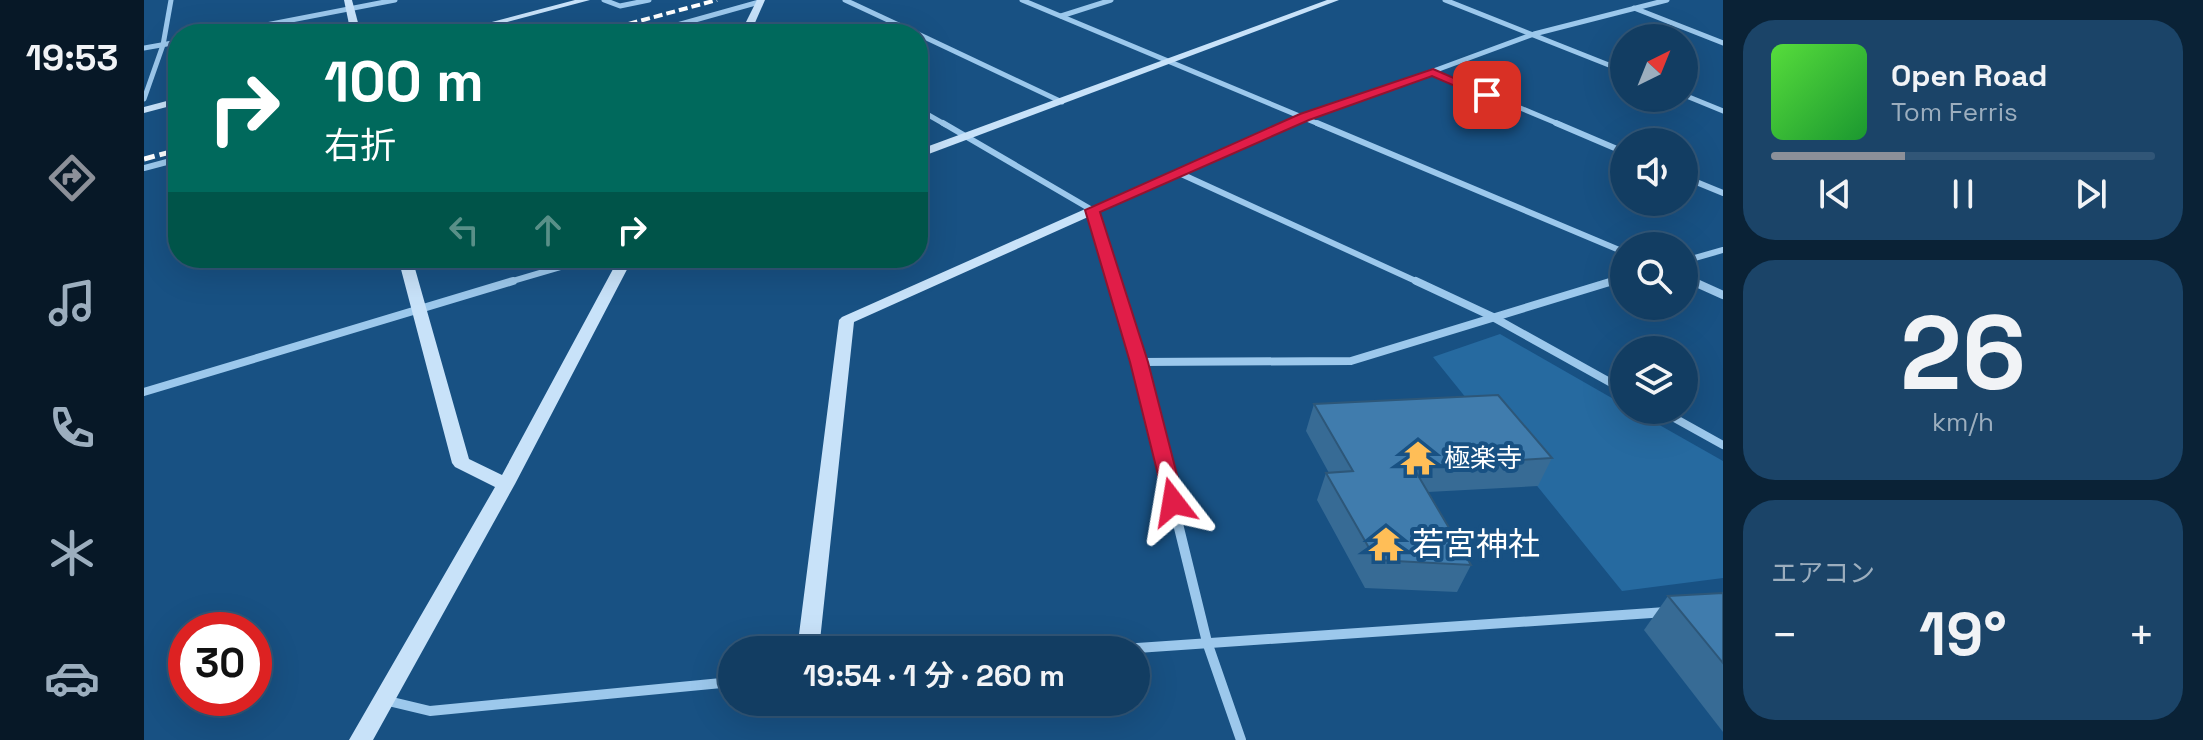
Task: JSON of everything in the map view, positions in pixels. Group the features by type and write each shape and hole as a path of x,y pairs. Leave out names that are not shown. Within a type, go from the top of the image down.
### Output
{"street":[{"path":"144,99 163,45 171,0"},
{"path":"262,24 348,4 395,0"},
{"path":"491,24 586,0"},
{"path":"604,0 620,6 649,0"},
{"path":"845,0 897,24"},
{"path":"1022,0 1610,246"},
{"path":"1061,16 1111,0"},
{"path":"928,151 1335,0"},
{"path":"1445,0 1610,65"},
{"path":"810,636 847,320 1305,117 1534,34 1667,0"},
{"path":"680,24 760,1"},
{"path":"750,24 760,1"},
{"path":"348,4 353,24"},
{"path":"1634,8 1723,43"},
{"path":"928,39 1062,102"},
{"path":"144,48 168,44"},
{"path":"1433,72 1610,146"},
{"path":"1698,101 1723,111"},
{"path":"144,110 168,104"},
{"path":"928,114 1092,210 1139,362 1207,642 1241,740"},
{"path":"144,168 168,162"},
{"path":"1179,173 1491,316 1610,382"},
{"path":"1698,183 1723,193"},
{"path":"1698,257 1723,250"},
{"path":"407,268 461,463 506,484"},
{"path":"144,392 558,268"},
{"path":"361,740 506,484 621,268"},
{"path":"1139,362 1351,361 1610,282"},
{"path":"1698,284 1723,295"},
{"path":"1685,424 1723,445"},
{"path":"1150,647 1677,611"},
{"path":"384,700 430,711 718,683"}],"shaded area":[{"path":"1500,334 1610,397 1610,424 1658,424 1723,461 1723,578 1622,591 1433,357"}],"building":[{"path":"1498,395 1552,458 1413,467 1471,565 1376,560 1326,473 1353,471 1314,404"},
{"path":"1723,593 1723,663 1668,596"}],"railway":[{"path":"628,24 717,0"},
{"path":"144,159 168,153"}],"place":[{"name":"極楽寺","path":"1418,458"},
{"name":"若宮神社","path":"1386,544"}],"route":[{"path":"1173,502 1139,362 1092,210 1305,117 1433,72 1487,95"}]}
